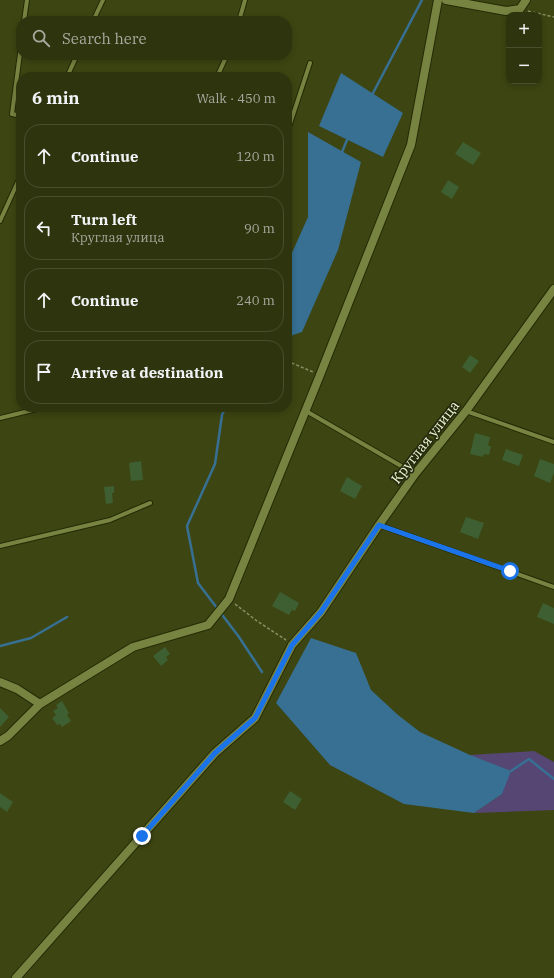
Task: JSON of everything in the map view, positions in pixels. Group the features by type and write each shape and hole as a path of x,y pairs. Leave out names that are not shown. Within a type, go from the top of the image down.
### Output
{"street":[{"path":"0,741 8,736 40,704 133,647 208,625 228,599 320,375 411,145 438,0"},
{"path":"446,0 506,11 520,9 526,0"},
{"name":"Круглая улица","path":"16,978 215,753 255,718 292,645 321,612 415,474 466,411 554,290"},
{"path":"0,682 17,689 40,704"}],"lane":[{"path":"25,16 27,0"},
{"path":"95,16 103,0"},
{"path":"240,16 245,0"},
{"path":"18,72 19,60"},
{"path":"69,72 75,60"},
{"path":"219,72 225,60"},
{"path":"292,118 310,63"},
{"path":"16,84 12,114 16,115"},
{"path":"0,221 16,186"},
{"path":"305,410 415,474"},
{"path":"466,411 554,442"},
{"path":"0,418 25,412"},
{"path":"0,546 110,520 150,503"},
{"path":"379,525 554,587"}],"path":[{"path":"520,9 554,17"},
{"path":"292,363 320,375"},
{"path":"228,599 292,645"}],"shaded area":[{"path":"534,751 554,762 554,810 474,813 502,794 470,755"}],"water":[{"path":"341,73 403,113 383,157 319,126"},
{"path":"308,132 361,162 338,250 302,332 292,335 292,253 308,217"},
{"path":"311,638 356,653 371,690 398,715 420,732 470,755 511,771 502,794 474,813 404,804 330,765 276,703"}],"building":[{"path":"463,142 481,153 473,165 455,154"},
{"path":"448,180 459,187 452,199 441,192"},
{"path":"470,355 479,361 470,373 462,367"},
{"path":"475,433 490,437 488,446 491,446 489,455 484,454 483,457 470,454"},
{"path":"506,449 523,455 519,466 502,460"},
{"path":"540,459 554,464 554,473 550,483 534,476"},
{"path":"141,461 143,480 131,481 129,463"},
{"path":"347,477 362,486 355,499 340,491"},
{"path":"114,486 114,493 112,493 113,503 106,504 104,487"},
{"path":"466,517 484,523 478,539 460,532"},
{"path":"280,592 299,603 295,611 292,610 289,615 272,606"},
{"path":"543,603 554,608 554,624 537,617"},
{"path":"165,647 170,654 166,657 168,660 161,666 153,656"},
{"path":"62,701 69,713 67,715 71,721 62,727 60,724 57,725 52,718 56,715 53,711 58,708 56,705"},
{"path":"0,708 9,717 0,727"},
{"path":"290,791 302,799 295,810 283,802"},
{"path":"0,793 13,802 7,812 0,807"}],"waterway":[{"path":"373,93 422,0"},
{"path":"342,152 347,140"},
{"path":"224,412 215,464 187,526 198,583 239,637 262,672"},
{"path":"0,646 31,638 67,617"},
{"path":"511,771 529,759 554,779"}],"route":[{"path":"142,836 215,753 255,718 292,645 321,612 379,525 510,571"}]}
